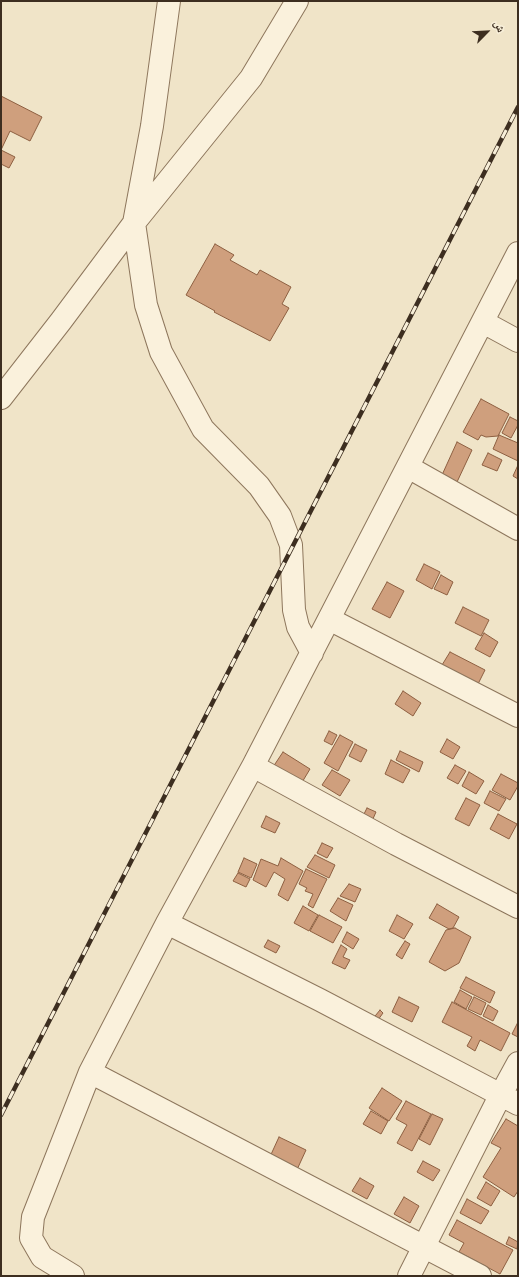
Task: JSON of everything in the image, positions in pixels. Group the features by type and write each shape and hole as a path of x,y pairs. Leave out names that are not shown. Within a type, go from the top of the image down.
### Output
{"street":[{"path":"169,1 152,126 134,223 146,305 161,352 203,429 259,486 280,516 292,545 294,610 298,627 312,653"},
{"path":"1,398 134,223 251,78 297,1"},
{"path":"69,1275 42,1257 31,1238 33,1217 90,1072 167,923 253,766 518,253"},
{"path":"483,322 518,341"},
{"path":"408,467 518,529"},
{"path":"329,619 518,716"},
{"path":"253,766 396,844 518,907"},
{"path":"167,923 320,1000 509,1100"},
{"path":"408,1276 509,1100 518,1063"},
{"path":"90,1072 480,1276"}],"building":[{"path":"1,96 42,117 30,141 10,131 1,150"},
{"path":"1,150 15,157 9,168 1,164"},
{"path":"215,244 234,255 230,260 257,275 260,270 291,287 282,304 289,308 270,341 214,312 215,311 186,295"},
{"path":"481,399 509,414 498,436 486,437 481,435 478,440 463,432"},
{"path":"510,417 518,421 518,425 511,438 502,433"},
{"path":"499,435 518,443 518,461 493,449"},
{"path":"457,442 472,450 457,482 442,475"},
{"path":"488,453 502,460 497,471 482,465"},
{"path":"518,465 518,479 513,476"},
{"path":"424,564 440,572 432,589 416,580"},
{"path":"441,575 453,582 447,595 434,589"},
{"path":"387,582 404,591 390,618 372,609"},
{"path":"463,607 489,620 481,636 455,623"},
{"path":"484,633 498,642 490,657 475,649"},
{"path":"450,652 485,670 478,684 442,665"},
{"path":"403,691 421,703 413,716 395,704"},
{"path":"329,731 337,735 332,745 324,741"},
{"path":"340,735 353,742 338,771 324,763"},
{"path":"447,739 460,747 453,759 440,752"},
{"path":"355,744 367,750 361,762 349,756"},
{"path":"400,751 423,762 419,772 396,760"},
{"path":"283,752 310,769 301,784 273,767"},
{"path":"391,760 410,770 403,783 385,774"},
{"path":"455,765 466,771 458,784 447,778"},
{"path":"332,770 350,780 340,796 322,785"},
{"path":"469,772 484,781 476,794 462,786"},
{"path":"501,774 518,783 518,786 510,800 492,790"},
{"path":"490,791 506,799 499,811 484,803"},
{"path":"466,798 480,805 469,826 455,819"},
{"path":"367,808 376,812 372,821 363,816"},
{"path":"498,814 517,824 509,839 490,829"},
{"path":"266,816 280,823 275,833 261,827"},
{"path":"322,843 333,848 327,858 317,853"},
{"path":"315,855 335,865 329,878 307,867"},
{"path":"244,858 257,864 251,878 238,872"},
{"path":"281,858 303,871 288,901 278,895 285,879 274,872 266,887 253,880 261,859 278,866"},
{"path":"306,869 327,879 313,908 308,905 313,894 305,891 307,888 299,884"},
{"path":"238,873 250,879 246,887 233,881"},
{"path":"349,884 361,889 355,902 340,896"},
{"path":"338,898 353,905 346,921 330,911"},
{"path":"437,904 459,917 453,928 449,929 429,918"},
{"path":"303,906 318,915 309,931 294,923"},
{"path":"319,915 342,927 333,943 310,931"},
{"path":"397,915 413,924 404,939 389,931"},
{"path":"455,928 471,937 459,963 445,971 429,962 446,930"},
{"path":"347,932 359,939 353,949 342,942"},
{"path":"268,940 280,946 276,953 264,947"},
{"path":"405,941 410,944 402,959 396,955"},
{"path":"341,945 347,949 343,957 350,960 345,969 332,963"},
{"path":"466,977 495,992 490,1003 460,988"},
{"path":"460,990 472,997 466,1009 454,1002"},
{"path":"399,997 419,1007 412,1022 392,1012"},
{"path":"474,997 486,1003 481,1015 468,1009"},
{"path":"452,1002 510,1033 501,1051 480,1040 475,1051 467,1046 472,1037 442,1022"},
{"path":"488,1005 498,1011 493,1021 483,1016"},
{"path":"380,1010 383,1013 375,1024 371,1021"},
{"path":"518,1022 518,1037 512,1034"},
{"path":"382,1088 402,1101 389,1121 369,1108"},
{"path":"406,1101 431,1114 412,1151 397,1143 407,1125 396,1119"},
{"path":"371,1111 388,1121 381,1134 363,1124"},
{"path":"432,1114 443,1119 430,1145 419,1139"},
{"path":"506,1119 518,1126 518,1191 514,1197 483,1177 501,1148 491,1143"},
{"path":"279,1137 306,1150 295,1174 268,1161"},
{"path":"423,1161 440,1170 433,1181 417,1172"},
{"path":"360,1178 374,1186 367,1199 352,1191"},
{"path":"486,1182 500,1191 491,1206 477,1198"},
{"path":"404,1197 419,1206 410,1223 394,1214"},
{"path":"467,1199 489,1211 481,1224 460,1213"},
{"path":"457,1220 513,1250 500,1274 459,1252 464,1243 449,1235"},
{"path":"509,1237 518,1242 517,1249 506,1244"}],"railway":[{"path":"1,1115 518,107"}]}
